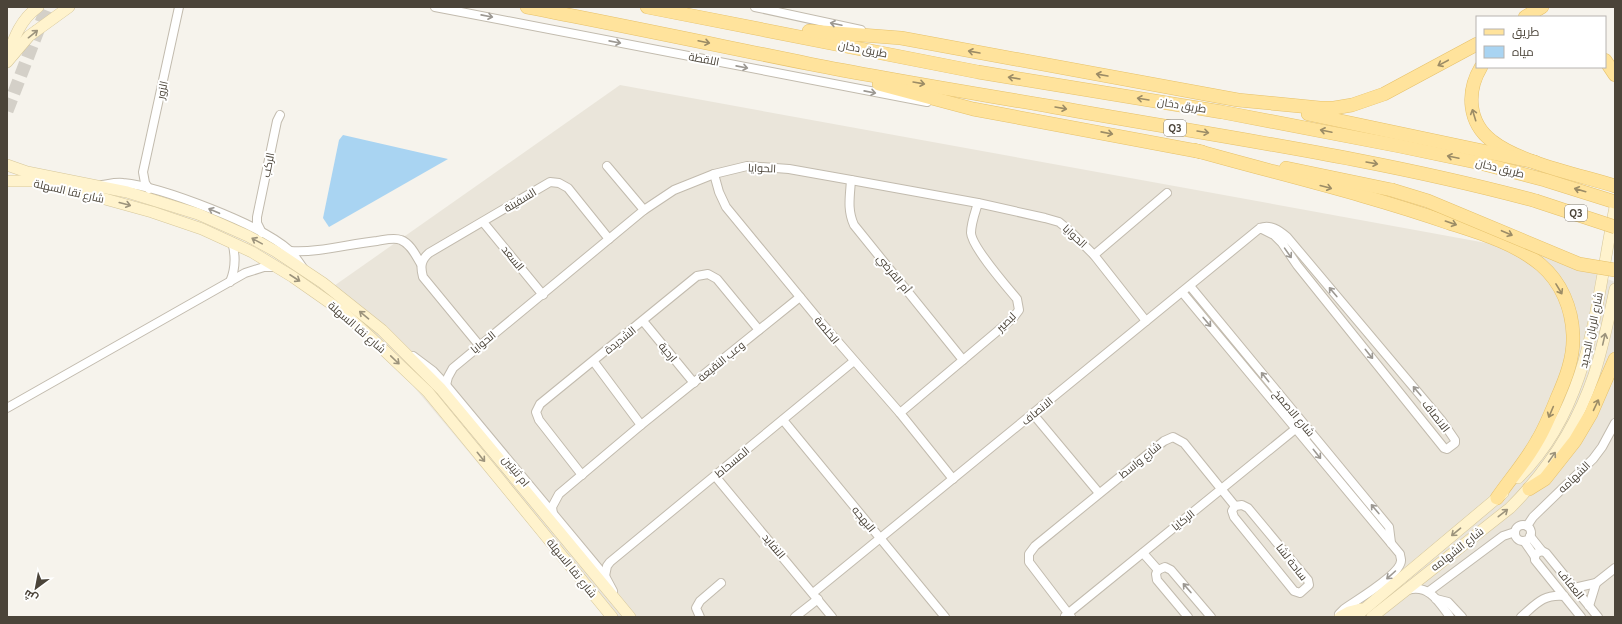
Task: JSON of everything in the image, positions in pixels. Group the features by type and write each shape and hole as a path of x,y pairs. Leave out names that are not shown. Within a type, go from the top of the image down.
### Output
{"main road":[{"name":"اللقطة","path":"526,7 812,64"},
{"path":"647,7 746,26 901,38 1238,100 1404,133 1535,162 1615,186"},
{"path":"1527,16 1542,7"},
{"name":"طريق دخان","path":"746,26 978,72 1299,126 1480,163 1545,180 1615,202"},
{"path":"1238,100 1320,108 1334,108 1352,105 1384,94 1476,45"},
{"path":"1606,62 1615,75"},
{"path":"812,64 973,109 1340,178 1392,190 1434,204 1578,264 1615,270"},
{"name":"طريق دخان","path":"812,64 1253,141 1467,182 1536,201 1615,227"},
{"path":"1481,68 1471,92 1473,113 1480,129 1485,136 1500,147 1535,162"},
{"path":"1194,150 1390,204 1466,228 1527,254 1541,265 1551,276 1561,290 1570,313 1573,334 1570,362 1563,386 1543,430 1497,498"},
{"path":"1529,489 1545,479 1575,441 1591,414 1615,359"}],"street":[{"path":"7,59 15,35 21,24 31,12 38,7"},
{"path":"7,62 29,36 69,7"},
{"name":"الزور","path":"133,184 143,172 178,7"},
{"name":"اللقطة","path":"435,7 903,99 973,109"},
{"path":"755,7 901,38"},
{"name":"الركب","path":"262,233 257,223 257,217 277,121 280,114"},
{"name":"شارع نقا السهلة","path":"7,164 28,172 127,192 198,214 248,236 304,269 363,313 441,389 630,617"},
{"path":"607,166 644,210"},
{"name":"الحوايا","path":"446,386 448,377 453,368 644,210 674,190 714,174 747,166 789,169 851,180 978,203 1059,222 1094,255 1146,321"},
{"path":"143,172 145,183 149,189"},
{"name":"الخلصة","path":"714,174 719,192 726,207 854,361 900,413 953,479"},
{"path":"7,176 33,181"},
{"name":"أم القرضي","path":"851,180 849,208 854,226 963,360"},
{"name":"شارع نقا السهلة","path":"7,181 33,181 152,212 202,229 232,242 277,267 342,312 366,332 428,392 612,617"},
{"name":"السفينة","path":"421,264 429,253 550,182 559,182 568,188 609,239"},
{"name":"شارع نقا السهلة","path":"96,186 115,183 133,184 192,202 262,233 290,251 304,269"},
{"name":"الحوايا","path":"1094,255 1167,193"},
{"name":"لبصير","path":"900,413 1013,318 1019,310 1017,299 976,247 971,235 972,222 978,203"},
{"name":"شارع الريان الجديد","path":"1497,498 1520,476 1546,444 1564,414 1580,377 1593,328 1615,207"},
{"path":"244,224 252,222 257,217"},
{"name":"السعد","path":"483,222 543,295"},
{"name":"الانصاف","path":"794,617 880,538 1260,228 1265,226 1274,228 1287,237 1442,421 1455,440 1455,444 1447,449 1444,448 1297,265 1282,243 1274,235 1260,228"},
{"path":"290,251 325,249 362,242 396,239 402,241 408,245 421,264 423,277 479,345"},
{"path":"229,283 235,260 232,242"},
{"path":"7,408 229,283 245,272 254,269 277,267"},
{"name":"الشديدة","path":"582,475 538,420 536,412 540,404 594,362 697,276 708,274 717,279 759,330"},
{"name":"شارع الاصمخ","path":"1190,286 1381,532 1400,554 1401,560 1398,569 1391,576 1344,609 1339,617"},
{"name":"شارع الريان الجديد","path":"1529,489 1566,436 1585,398 1602,345 1615,290"},
{"name":"شارع الاصمخ","path":"1182,292 1300,426"},
{"name":"وعب النقيعة","path":"557,496 641,425 800,297"},
{"name":"ارحية","path":"643,321 694,383"},
{"name":"ام ثنيتين","path":"402,350 417,358 433,371 446,386 605,576 616,595 618,603"},
{"name":"المسحاط","path":"610,562 854,361"},
{"path":"594,362 641,425"},
{"path":"433,371 444,371 453,368"},
{"path":"1033,414 1099,493"},
{"name":"البهجه","path":"783,420 945,617"},
{"name":"الشهامه","path":"1527,526 1533,517 1593,459 1602,447 1615,423"},
{"name":"الركايا","path":"1068,616 1221,489 1300,426"},
{"name":"شارع واسط","path":"1068,616 1029,562 1029,554 1035,546 1164,441 1173,437 1184,443"},
{"name":"ساحة لشا","path":"1184,443 1235,506"},
{"name":"النفايد","path":"715,476 832,617"},
{"name":"شارع الشهامه","path":"1377,617 1384,607 1510,508 1529,489"},
{"path":"537,496 545,498 557,496"},
{"path":"552,514 552,507 557,496"},
{"name":"شارع الشهامه","path":"1368,613 1497,498"},
{"name":"ساحة لشا","path":"1242,505 1248,508 1308,580 1309,585 1300,593 1294,591 1234,516 1232,511 1235,506 1242,505"},
{"path":"1428,592 1503,536 1515,532 1519,526 1527,526 1530,531 1527,539 1518,540 1515,532"},
{"name":"العفاف","path":"1527,539 1546,554 1598,617"},
{"name":"العفاف","path":"1527,539 1535,560 1581,617"},
{"path":"1535,557 1536,553 1542,551"},
{"path":"1143,553 1158,570"},
{"path":"592,562 610,562"},
{"path":"605,576 607,566 610,562"},
{"path":"1188,617 1157,580 1156,574 1158,570 1165,567 1171,570 1212,617"},
{"path":"1574,588 1596,583 1615,568"},
{"name":"العفاف","path":"1543,598 1551,580"},
{"path":"700,617 696,608 700,602 721,583"},
{"path":"1589,606 1596,583"},
{"path":"1405,590 1416,588 1428,592 1436,599 1450,617"},
{"name":"العفاف","path":"1521,617 1543,598 1549,596 1564,596"},
{"path":"1436,599 1448,602 1462,617"},
{"name":"شارع الشهامه","path":"1354,617 1384,607"},
{"path":"1339,617 1358,609 1368,613"}],"shaded area":[{"path":"620,85 1547,254 1615,282 1615,617 607,617 331,288"}],"water":[{"path":"343,135 448,159 329,227 323,218 339,140"}],"tunnel":[{"path":"7,111 47,7"}]}
